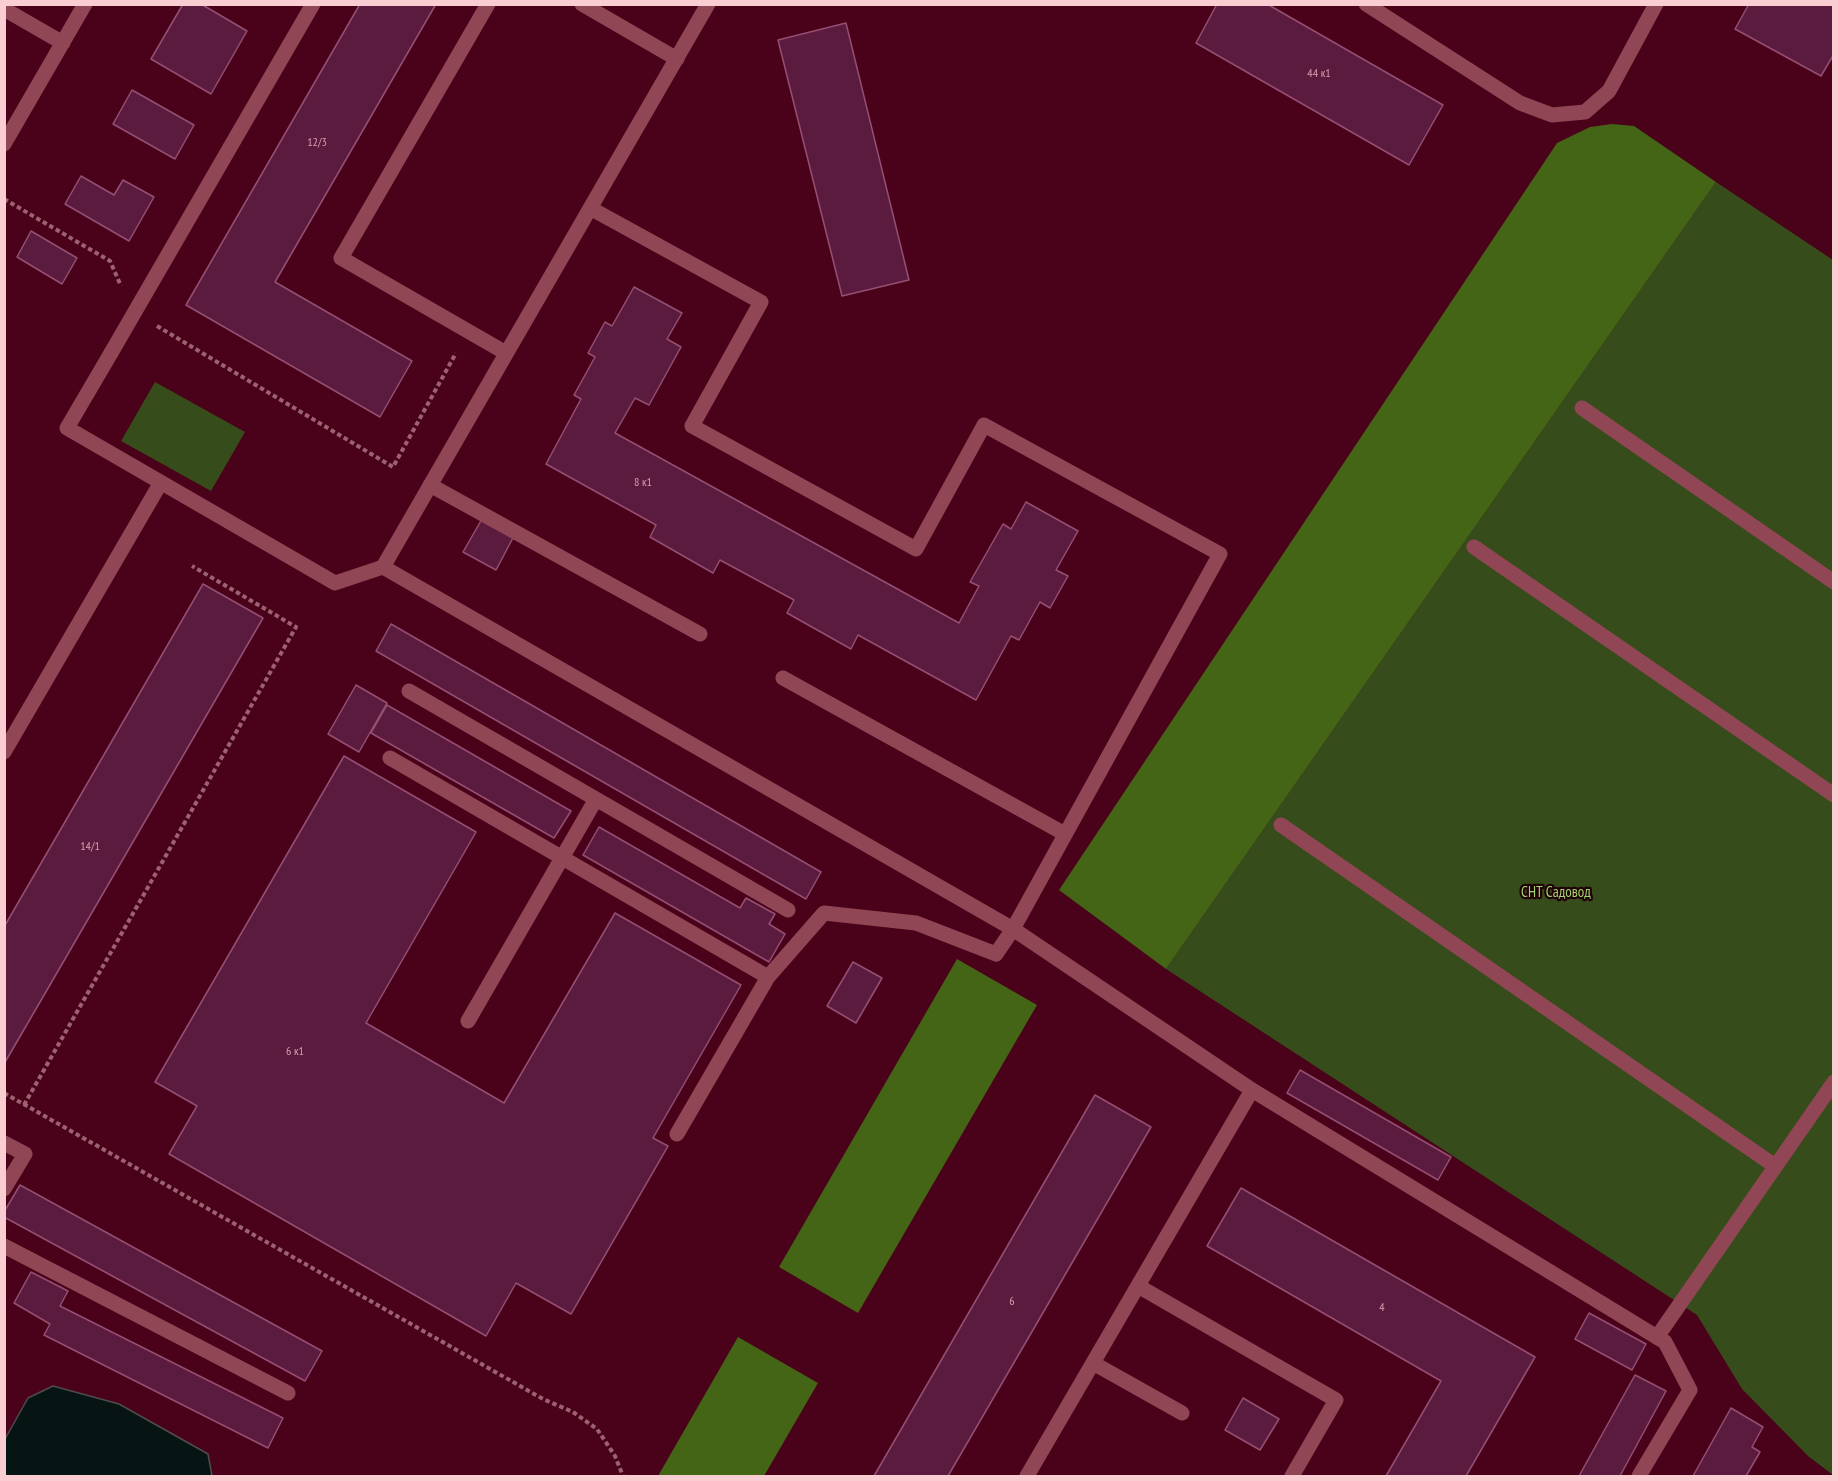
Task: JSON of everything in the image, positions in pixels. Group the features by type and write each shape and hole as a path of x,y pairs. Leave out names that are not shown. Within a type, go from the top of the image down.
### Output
{"street":[{"path":"4,144 85,4"},
{"path":"313,4 67,428 160,484 335,583 383,567 708,4"},
{"path":"488,4 341,258 506,353"},
{"path":"582,4 677,59"},
{"path":"1366,4 1520,103 1552,115 1585,112 1609,91 1656,4"},
{"path":"4,9 63,43"},
{"path":"590,208 761,302 692,426 916,549 984,425 1220,554 1013,929 996,954 916,923 824,913 768,976 677,1134"},
{"path":"1582,408 1833,582"},
{"path":"4,752 160,484"},
{"path":"430,485 700,634"},
{"path":"1474,547 1833,795"},
{"path":"383,567 1013,929 1252,1090 1665,1342 1690,1390 1640,1476"},
{"path":"783,678 1065,834"},
{"path":"409,691 788,910"},
{"path":"390,758 768,976"},
{"path":"468,1021 596,799"},
{"path":"1281,825 1775,1167"},
{"path":"1657,1337 1833,1082"},
{"path":"1027,1476 1252,1090"},
{"path":"4,1143 25,1154 4,1189"},
{"path":"4,1246 288,1393"},
{"path":"1138,1286 1336,1400 1292,1476"},
{"path":"1093,1363 1182,1413"}],"path":[{"path":"4,199 111,261 135,312 393,467 468,331"},
{"path":"24,1105 296,627 192,566"},
{"path":"4,1093 543,1399 573,1412 597,1429 615,1456 623,1476"}],"green space":[{"path":"1612,124 1634,126 1716,182 1166,969 1059,890 1557,143 1590,127"},
{"name":"СНТ Садовод","path":"1716,182 1833,260 1833,1475 1808,1456 1742,1389 1697,1315 1166,969"},
{"path":"155,382 245,432 211,491 121,441"},
{"path":"957,959 1037,1005 858,1313 779,1267"},
{"path":"738,1337 818,1383 764,1476 658,1476"}],"shaded area":[{"path":"53,1386 119,1404 208,1454 212,1476 5,1476 5,1439 28,1398"}],"building":[{"path":"183,4 201,4 247,31 211,94 151,59"},
{"path":"360,4 436,4 275,282 412,361 380,417 186,305"},
{"path":"1217,4 1267,4 1443,105 1409,165 1196,43"},
{"path":"1749,4 1834,4 1834,54 1821,76 1735,29"},
{"path":"846,23 909,280 842,296 778,40"},
{"path":"132,90 194,125 175,159 113,124"},
{"path":"81,176 114,195 123,180 154,197 129,241 65,204"},
{"path":"31,231 77,258 62,284 17,257"},
{"path":"634,287 682,313 667,339 681,347 649,405 635,398 615,433 959,623 979,586 970,582 1003,524 1011,529 1026,502 1078,531 1056,570 1068,576 1050,608 1040,602 1019,640 1011,636 976,700 858,635 851,649 787,613 794,600 720,560 713,573 650,537 656,525 546,464 581,399 574,395 595,357 588,353 605,322 612,326"},
{"path":"482,519 514,536 496,570 463,552"},
{"path":"203,584 263,618 4,1064 4,927"},
{"path":"391,624 821,872 806,899 376,651"},
{"path":"356,685 387,703 359,752 328,734"},
{"path":"387,705 571,811 554,838 371,733"},
{"path":"344,756 476,832 366,1023 504,1103 615,913 741,985 653,1138 668,1146 571,1314 516,1283 486,1336 169,1154 197,1106 155,1082"},
{"path":"599,827 740,908 746,898 775,914 769,924 785,934 769,962 583,855"},
{"path":"853,962 882,978 856,1023 827,1006"},
{"path":"1300,1070 1451,1157 1438,1180 1287,1093"},
{"path":"1095,1095 1151,1127 948,1476 874,1476"},
{"path":"20,1185 322,1351 305,1381 4,1217 4,1212"},
{"path":"1241,1188 1535,1357 1466,1476 1386,1476 1441,1381 1207,1246"},
{"path":"31,1272 68,1291 60,1306 283,1418 268,1448 44,1335 50,1324 14,1303"},
{"path":"1589,1313 1646,1344 1632,1370 1575,1339"},
{"path":"1635,1375 1666,1391 1620,1476 1579,1476"},
{"path":"1243,1398 1279,1419 1260,1450 1225,1430"},
{"path":"1731,1408 1763,1427 1752,1447 1760,1452 1746,1476 1693,1476"}]}
